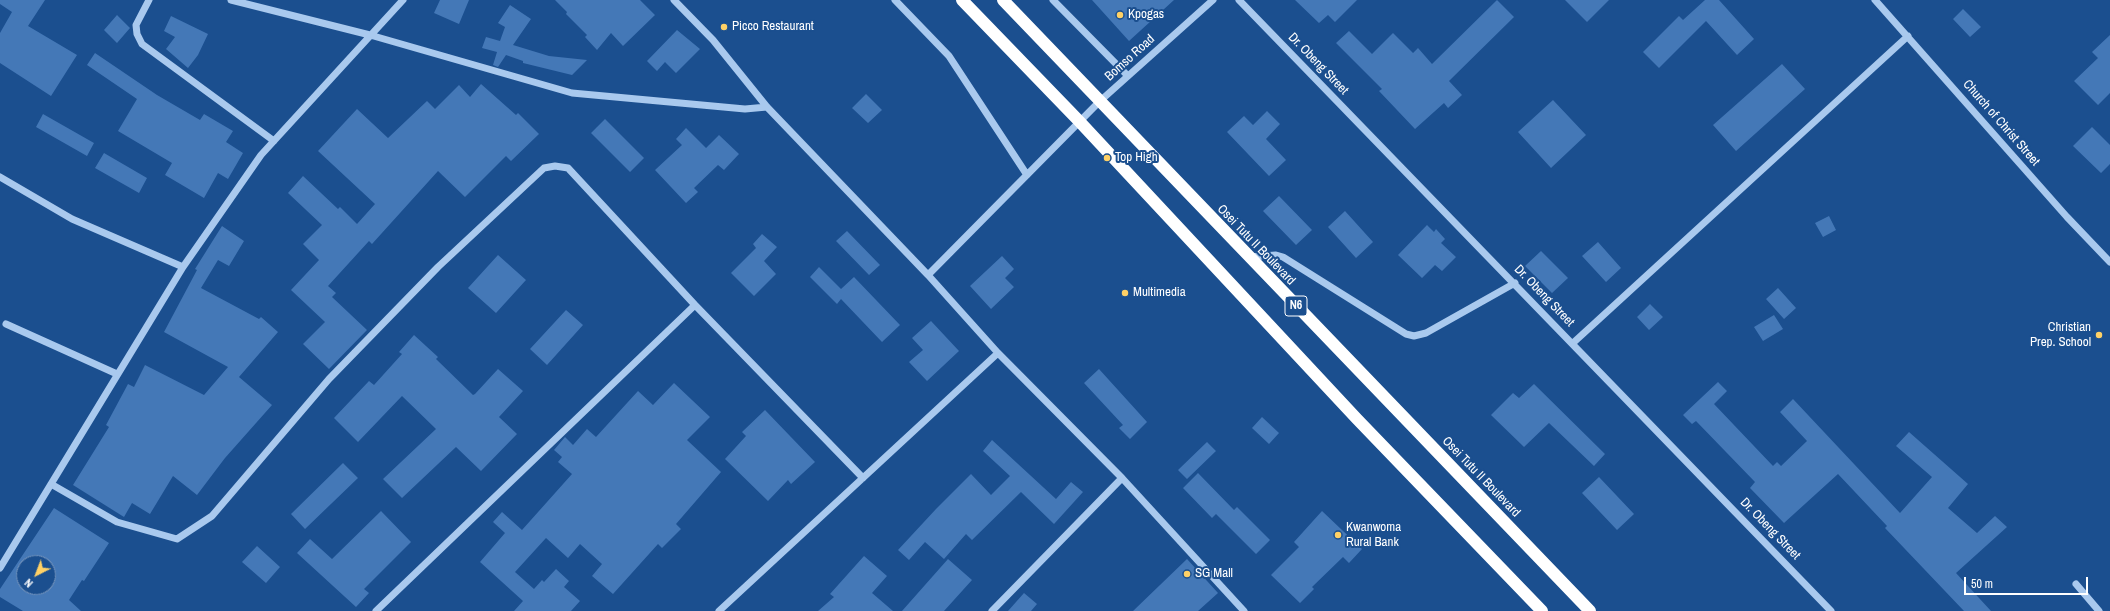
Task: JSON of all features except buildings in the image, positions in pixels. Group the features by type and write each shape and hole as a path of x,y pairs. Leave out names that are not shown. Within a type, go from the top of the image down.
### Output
{"highway":[{"name":"N6","path":"962,0 1079,121 1356,419 1542,611"},
{"name":"Osei Tutu II Boulevard","path":"1003,0 1099,102 1590,611"}],"street":[{"path":"149,0 136,25 137,34 142,44 274,140"},
{"path":"231,0 370,35 572,93 745,109 767,107"},
{"path":"0,568 183,267 261,155 370,35 404,0"},
{"path":"674,0 713,40 767,107 928,275 998,353 1122,478 1244,611"},
{"path":"895,0 949,56 1027,175"},
{"path":"1053,0 1128,76"},
{"name":"Bomso Road","path":"928,275 1079,121 1213,0"},
{"name":"Dr. Obeng Street","path":"1239,0 1515,283 1831,611"},
{"name":"Church of Christ Street","path":"1875,0 2067,217 2110,262"},
{"path":"1573,343 1908,36"},
{"path":"51,484 117,522 177,539 212,516 329,379 438,267 544,168 555,166 568,168 695,305 863,478"},
{"path":"0,177 72,219 183,267"},
{"path":"1248,257 1276,255 1283,257 1406,334 1414,336 1426,333 1515,283"},
{"path":"376,611 695,305"},
{"path":"6,324 117,374"},
{"path":"719,611 998,353"},
{"path":"992,611 1122,478"},
{"path":"2076,584 2099,611"}],"place":[{"name":"Kpogas","path":"1120,15"},
{"name":"Picco Restaurant","path":"724,27"},
{"name":"Top High","path":"1107,158"},
{"name":"Multimedia","path":"1125,293"},
{"name":"Christian Prep. School","path":"2099,335"},
{"name":"Kwanwoma Rural Bank","path":"1338,535"},
{"name":"SG Mall","path":"1187,574"}]}
